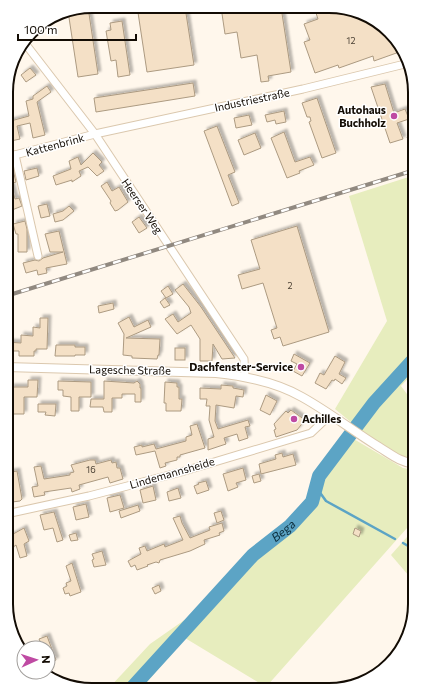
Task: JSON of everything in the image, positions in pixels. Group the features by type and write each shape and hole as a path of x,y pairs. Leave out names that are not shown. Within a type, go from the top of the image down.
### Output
{"street":[{"name":"Heerser Weg","path":"27,46 95,134 244,359 245,377"},
{"name":"Industriestraße","path":"95,134 403,64"},
{"name":"Kattenbrink","path":"38,256 15,155 95,134"},
{"name":"Lagesche Straße","path":"13,367 216,373 245,377 285,388 302,397 362,437 404,462 408,463"},
{"name":"Lindemannsheide","path":"13,512 89,496 181,472 311,433 330,415"}],"green space":[{"path":"408,177 408,378 401,386 408,396 408,457 395,452 373,439 335,409 387,321 349,196"},
{"path":"352,438 403,468 408,469 408,527 270,683 259,683 185,638 146,683 114,683 150,644 193,614 186,636 256,556 293,528 316,504 324,476"},
{"path":"408,536 408,575 391,555"}],"building":[{"path":"89,13 98,74 78,77 69,17"},
{"path":"138,13 186,13 194,65 147,72"},
{"path":"222,13 282,13 291,72 268,76 269,81 261,82 257,55 241,58 237,32 225,34"},
{"path":"316,13 339,14 359,19 377,29 385,36 397,53 374,61 373,56 339,68 338,65 315,73 304,42 310,40 304,24 318,19"},
{"path":"122,21 130,75 118,77 116,60 111,61 106,31 111,30 110,23"},
{"path":"30,68 36,75 26,82 21,75"},
{"path":"193,83 195,96 96,112 94,98"},
{"name":"Autohaus Buchholz","path":"385,84 394,113 405,109 408,119 397,123 403,139 390,143 371,87"},
{"path":"47,86 51,92 37,102 45,135 33,138 30,123 17,126 20,139 13,141 13,120 29,116 26,101 33,99 33,96"},
{"path":"317,98 336,153 322,158 309,122 311,121 310,117 307,117 302,103"},
{"path":"284,111 286,122 276,124 275,120 267,122 265,115"},
{"path":"249,115 252,125 236,128 234,118"},
{"path":"217,126 235,172 228,175 239,203 232,206 204,131"},
{"path":"284,132 295,162 310,157 314,165 287,178 271,138"},
{"path":"255,133 261,148 244,155 238,140"},
{"path":"93,153 102,162 99,165 104,171 97,176 88,167 79,171 81,176 72,182 72,180 56,185 53,176 71,169 69,161 78,157 81,165"},
{"path":"37,168 39,176 26,180 24,171"},
{"path":"13,174 16,182 13,183"},
{"path":"107,182 112,191 119,187 128,202 115,211 110,203 111,201 101,186"},
{"path":"13,192 15,199 19,198 22,206 13,210"},
{"path":"47,204 50,216 41,218 38,206"},
{"path":"69,206 74,211 63,220 55,222 53,214 63,211"},
{"path":"139,217 147,228 139,233 132,222"},
{"path":"25,221 27,229 27,252 18,252 18,234 16,234 13,224"},
{"path":"297,226 329,332 283,346 280,337 274,339 271,330 277,328 263,283 242,289 238,275 260,269 251,240"},
{"path":"59,231 67,264 46,268 47,273 38,275 37,270 26,273 23,263 35,260 39,261 43,258 63,252 50,252 45,234"},
{"path":"183,284 201,307 235,358 222,359 213,344 212,361 200,361 200,339 191,325 177,334 165,319 173,314 178,322 191,313 189,307 175,290"},
{"path":"168,286 173,294 166,298 161,291"},
{"path":"165,298 170,305 164,308 160,302"},
{"path":"113,303 114,309 99,313 98,306"},
{"path":"129,317 134,327 148,320 151,327 126,338 160,339 159,355 157,359 132,358 132,356 123,355 124,334 118,323"},
{"path":"40,318 48,318 47,349 36,349 36,351 34,351 34,356 19,356 19,351 13,351 13,342 21,343 21,335 33,336 33,327 40,328"},
{"path":"56,345 75,345 75,347 85,347 85,355 55,356"},
{"path":"175,348 185,348 185,360 175,360"},
{"name":"Dachfenster-Service","path":"294,354 310,363 302,376 293,371 297,364 291,361"},
{"path":"335,356 345,362 339,374 346,378 342,384 335,379 334,381 332,380 326,389 315,383 320,373 324,375"},
{"path":"28,380 38,380 37,397 24,397 24,414 13,414 13,387 28,387"},
{"path":"58,381 91,382 91,397 79,397 79,411 71,411 71,397 63,396 63,390 58,390"},
{"path":"104,381 134,383 137,381 141,388 141,402 135,402 135,394 122,394 122,398 112,398 112,412 104,412 103,407 90,407 91,399 104,399"},
{"path":"165,382 177,383 177,387 179,387 179,399 182,399 181,411 166,411 166,403 164,403"},
{"path":"221,385 233,386 233,388 244,390 243,397 236,396 234,408 216,405 215,421 218,429 248,420 250,426 245,427 248,438 239,441 237,434 224,438 226,444 208,450 208,439 214,437 209,420 210,406 206,406 207,399 200,399 200,388 221,389"},
{"path":"266,395 277,401 270,415 260,410"},
{"path":"38,404 56,404 55,416 45,415 46,412 38,412"},
{"path":"291,410 305,420 297,430 276,437 274,430 276,429 274,424 286,411 288,413"},
{"path":"197,424 205,448 180,455 180,457 177,457 177,460 165,463 166,466 160,468 155,451 136,455 134,447 154,444 156,449 186,441 186,437 192,435 190,426"},
{"path":"282,453 283,457 293,454 296,465 261,474 259,464 276,459 275,455"},
{"path":"95,460 96,464 111,460 112,463 116,462 117,468 120,468 123,479 110,483 108,477 79,485 80,489 72,492 71,488 44,492 45,495 34,497 32,487 38,486 34,467 41,466 44,479 70,475 70,473 74,472 71,465"},
{"path":"243,468 246,480 236,483 238,487 228,491 223,474"},
{"path":"17,471 22,499 20,501 13,502 13,472"},
{"path":"259,474 261,481 254,483 252,476"},
{"path":"206,481 209,490 197,494 194,486 199,484 198,483"},
{"path":"153,486 156,500 143,503 140,490"},
{"path":"178,488 181,498 169,501 167,492"},
{"path":"120,495 124,508 110,512 107,498"},
{"path":"86,504 89,517 76,520 73,507"},
{"path":"138,505 140,511 121,518 119,511"},
{"path":"221,511 224,520 217,523 214,513"},
{"path":"54,512 63,540 57,542 53,528 44,530 40,515"},
{"path":"180,516 190,538 210,530 209,527 222,523 224,531 219,533 220,535 204,540 205,544 190,551 160,560 159,563 156,562 137,570 135,565 131,567 128,561 141,554 139,548 145,546 147,551 164,544 165,547 183,540 173,518"},
{"path":"24,528 29,541 24,544 27,556 20,558 16,545 13,547 13,534"},
{"path":"355,528 361,531 359,537 353,534"},
{"path":"76,533 78,540 71,541 69,535"},
{"path":"102,551 106,565 94,567 92,560 94,559 92,554"},
{"path":"72,563 81,592 70,596 69,593 65,594 63,588 67,586 66,583 71,581 66,566"},
{"path":"159,585 161,591 155,594 152,588"},
{"path":"47,636 48,640 39,640"}],"waterway":[{"name":"Bega","path":"136,683 253,555 290,526 312,502 319,476 374,403 408,366"},
{"path":"316,487 326,501 395,539"},
{"path":"403,543 408,546"}],"railway":[{"path":"13,294 408,172"}],"place":[{"name":"Autohaus Buchholz","path":"394,116"},
{"name":"Dachfenster-Service","path":"301,367"},
{"name":"Achilles","path":"294,419"}]}
